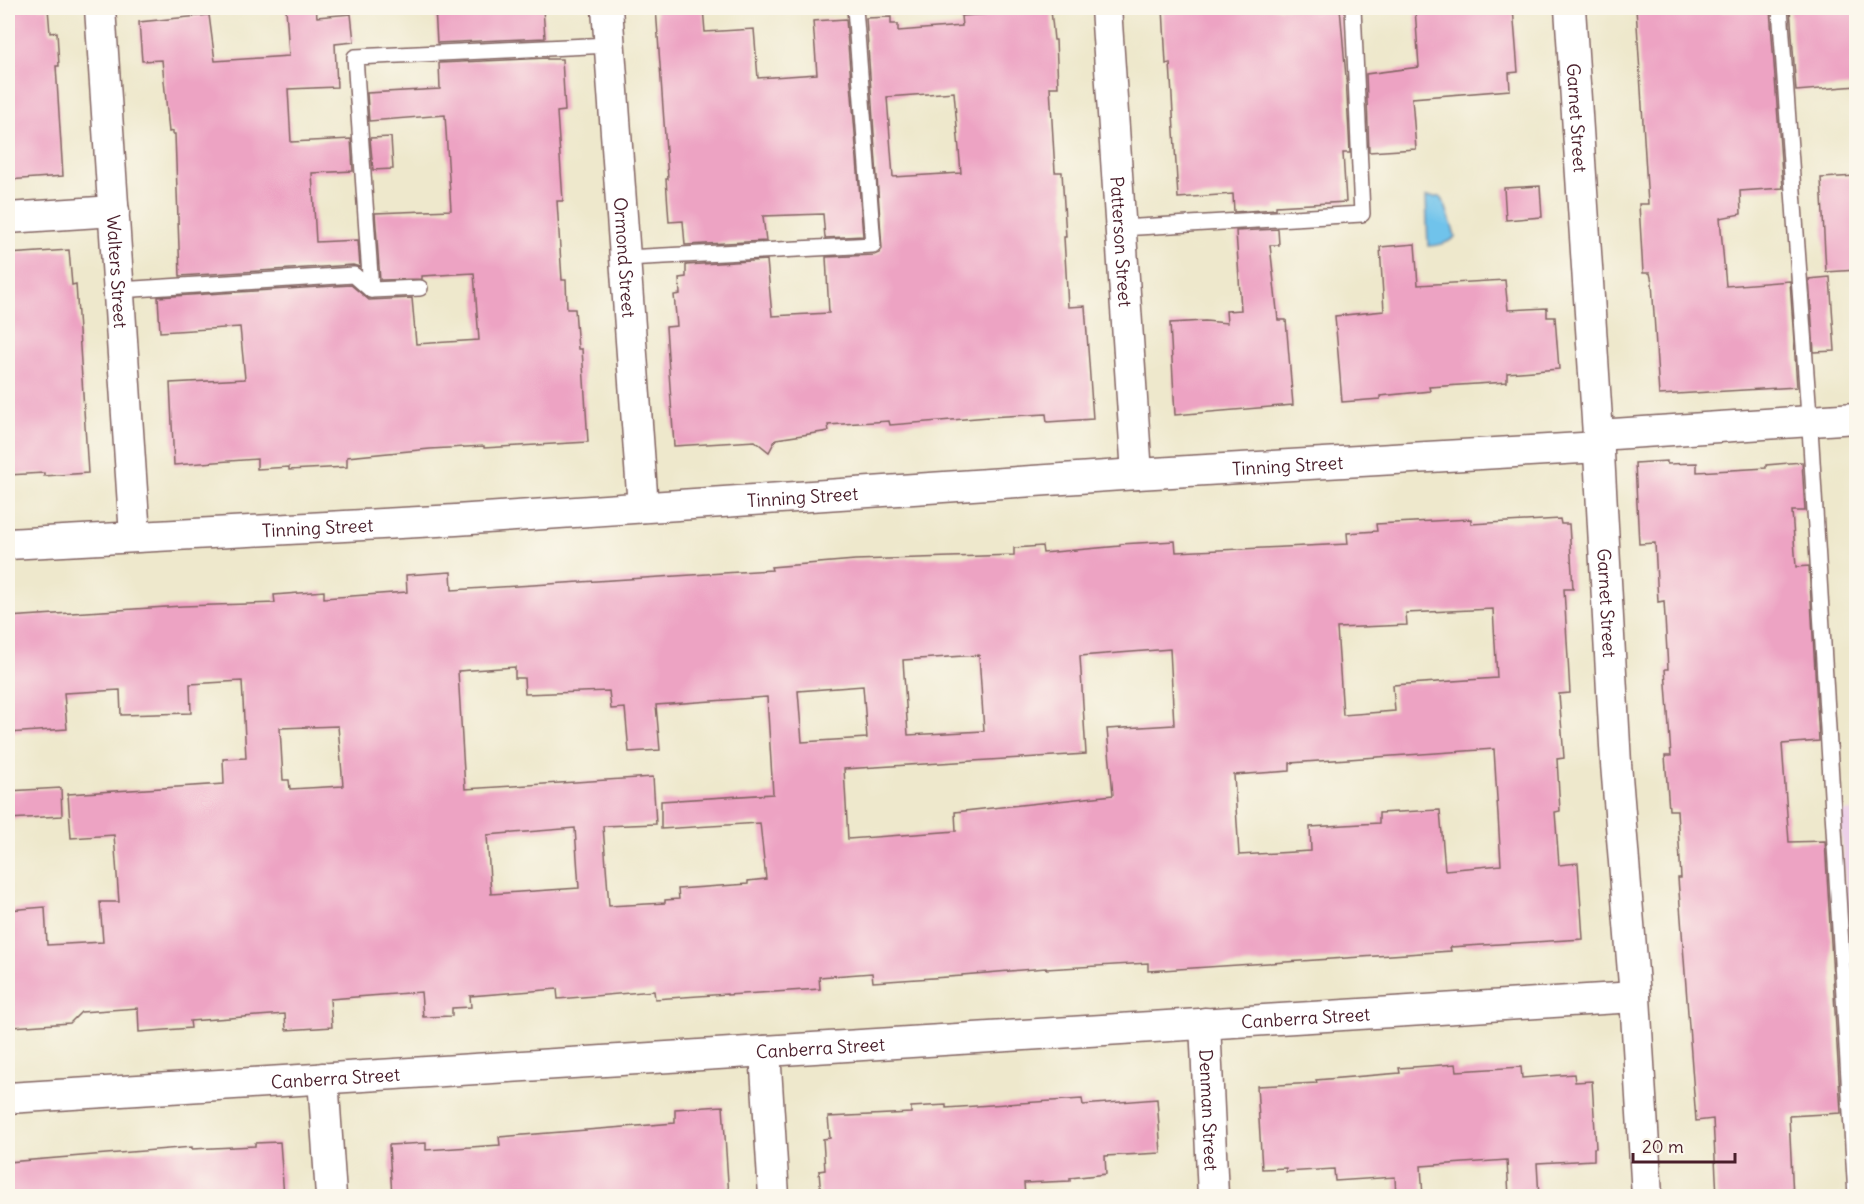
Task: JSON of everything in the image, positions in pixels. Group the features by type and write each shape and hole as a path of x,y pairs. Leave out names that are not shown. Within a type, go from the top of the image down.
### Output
{"street":[{"name":"Walters Street","path":"100,8 135,536"},
{"name":"Ormond Street","path":"607,8 643,507"},
{"name":"Patterson Street","path":"1106,8 1137,474"},
{"name":"Garnet Street","path":"1570,8 1616,764 1635,996 1647,1197"},
{"path":"8,218 114,211"},
{"name":"Tinning Street","path":"8,544 456,520 1137,474 1598,441 1857,418"},
{"name":"Canberra Street","path":"8,1098 1635,996"},
{"name":"Denman Street","path":"1205,1023 1213,1197"},
{"path":"765,1051 774,1197"},
{"path":"323,1078 330,1197"}],"lane":[{"path":"626,258 873,245 855,8"},
{"path":"1121,228 1362,214 1353,8"},
{"path":"1780,8 1809,421 1856,1197"},
{"path":"371,290 356,57 610,45"},
{"path":"119,290 354,275 371,290 420,288"}],"shaded area":[{"path":"1856,811 1856,1017 1854,1017 1840,812"}],"water":[{"path":"1426,197 1441,197 1445,204 1455,237 1446,243 1428,246"}],"building":[{"path":"8,8 48,8 50,33 57,32 59,66 56,66 63,176 8,180"},
{"path":"286,8 316,8 317,17 351,14 354,42 335,44 337,87 288,89 291,142 351,139 353,171 312,173 316,242 358,240 360,267 353,265 180,276 175,134 173,131 169,132 162,60 142,61 139,22 209,15 215,61 289,56"},
{"path":"435,8 543,8 545,38 437,43"},
{"path":"656,8 703,8 705,32 754,29 758,78 817,74 813,21 846,19 863,236 825,238 823,214 763,216 766,241 685,245 683,221 669,222"},
{"path":"1163,8 1340,8 1350,153 1343,153 1346,202 1276,206 1276,209 1234,212 1233,194 1178,198 1170,63 1166,64"},
{"path":"1415,8 1513,8 1518,72 1509,73 1510,90 1412,98 1416,149 1369,152 1366,74 1419,67"},
{"path":"1636,8 1721,8 1722,12 1770,9 1783,188 1740,191 1741,214 1720,218 1726,286 1790,281 1797,387 1659,395 1652,282 1650,273 1643,273 1639,204 1648,204"},
{"path":"1790,8 1857,8 1857,86 1796,91"},
{"path":"1051,10 1054,40 1056,40 1058,87 1050,87 1055,172 1062,172 1068,307 1085,306 1093,419 1047,422 1046,414 890,425 889,421 828,425 829,431 776,439 769,452 755,441 674,446 666,327 677,326 674,295 680,294 679,278 686,277 686,265 767,260 772,316 829,313 826,257 874,255 882,249 866,18 891,17 891,24 898,24 898,31 962,26 961,16","holes":["954,92 961,173 893,177 887,97"]},
{"path":"562,59 565,111 557,112 563,201 557,201 562,280 566,280 567,309 575,309 578,349 582,349 588,442 430,449 347,457 347,467 257,469 257,459 174,465 170,383 245,379 240,327 160,332 158,297 351,285 369,300 412,298 416,344 479,340 474,273 422,276 422,279 380,280 375,213 451,210 445,115 369,121 367,93 440,89 439,63"},
{"path":"391,137 393,169 373,170 370,138"},
{"path":"1857,176 1857,270 1826,272 1821,178"},
{"path":"1540,186 1542,217 1506,220 1504,188"},
{"path":"1278,229 1279,245 1270,245 1278,320 1286,320 1293,405 1175,415 1170,323 1205,321 1227,323 1226,311 1241,310 1236,231"},
{"path":"1415,244 1418,285 1505,280 1508,310 1547,308 1547,317 1555,317 1559,369 1507,373 1507,382 1429,387 1430,391 1342,402 1335,316 1384,311 1380,247"},
{"path":"69,250 72,285 76,284 88,473 44,476 44,473 8,475 8,254"},
{"path":"1830,277 1835,351 1814,352 1809,279"},
{"path":"1667,461 1667,464 1697,463 1697,472 1766,468 1766,465 1802,462 1805,511 1792,511 1796,567 1809,566 1819,741 1782,744 1789,842 1825,841 1841,1113 1789,1116 1793,1197 1717,1197 1713,1119 1696,1121 1678,878 1681,878 1677,810 1669,810 1665,756 1671,756 1665,669 1668,669 1664,601 1658,602 1655,543 1639,544 1635,463"},
{"path":"1471,519 1471,524 1560,519 1561,524 1569,524 1573,589 1564,589 1570,693 1559,694 1564,758 1557,759 1560,811 1555,812 1559,865 1578,863 1583,939 1450,947 1451,951 1148,971 1148,963 1046,968 873,982 872,973 819,977 820,989 655,999 654,991 558,999 557,989 470,996 471,1007 452,1008 452,1016 423,1017 421,992 330,999 332,1027 286,1030 285,1014 190,1021 191,1028 139,1032 138,1008 81,1012 70,1023 12,1027 12,1022 8,1022 8,910 45,907 47,945 103,942 100,902 119,902 114,835 71,838 68,794 224,784 223,759 246,758 242,681 190,684 191,713 121,715 120,690 64,693 67,729 8,733 8,617 182,606 275,603 274,595 324,591 324,598 407,592 406,575 451,572 452,590 772,570 771,567 855,560 1014,555 1014,548 1042,546 1043,553 1120,546 1120,544 1175,541 1176,552 1348,544 1347,533 1377,531 1376,524","holes":["1493,609 1497,678 1393,685 1395,711 1343,715 1337,628 1407,625 1406,613","1170,649 1174,725 1107,729 1113,795 955,812 956,831 848,839 844,769 1086,754 1080,656","979,655 984,731 908,735 903,660","515,667 515,678 524,678 525,694 609,691 611,709 625,708 629,752 660,750 656,705 767,697 773,794 661,801 661,829 760,823 766,879 748,881 748,884 678,889 679,899 665,900 665,903 609,906 603,826 656,824 653,777 465,789 458,671","863,686 867,738 802,742 798,691","338,726 343,786 290,789 289,780 283,780 280,728","1494,749 1501,865 1445,870 1440,810 1379,813 1379,823 1310,827 1311,851 1239,855 1234,775 1290,771 1290,763","575,828 579,888 491,894 487,835"]},
{"path":"61,788 62,816 8,819 8,791"},
{"path":"1456,1064 1457,1071 1521,1067 1522,1078 1574,1074 1575,1082 1592,1081 1596,1148 1594,1148 1594,1160 1537,1163 1539,1197 1509,1197 1507,1160 1421,1166 1423,1197 1396,1197 1395,1177 1335,1181 1334,1169 1286,1172 1286,1168 1262,1169 1257,1086 1317,1083 1316,1080 1400,1073 1399,1068"},
{"path":"1082,1099 1083,1105 1157,1099 1161,1153 1105,1156 1106,1174 1070,1178 1070,1181 1024,1183 1025,1197 821,1197 819,1171 825,1170 823,1139 830,1138 828,1117 911,1113 911,1107 946,1105 946,1108"},
{"path":"723,1106 729,1197 392,1197 389,1145 426,1143 426,1150 500,1145 499,1137 675,1123 675,1109"},
{"path":"280,1142 284,1197 8,1197 8,1162 192,1147 192,1149 255,1146 255,1143"}]}
